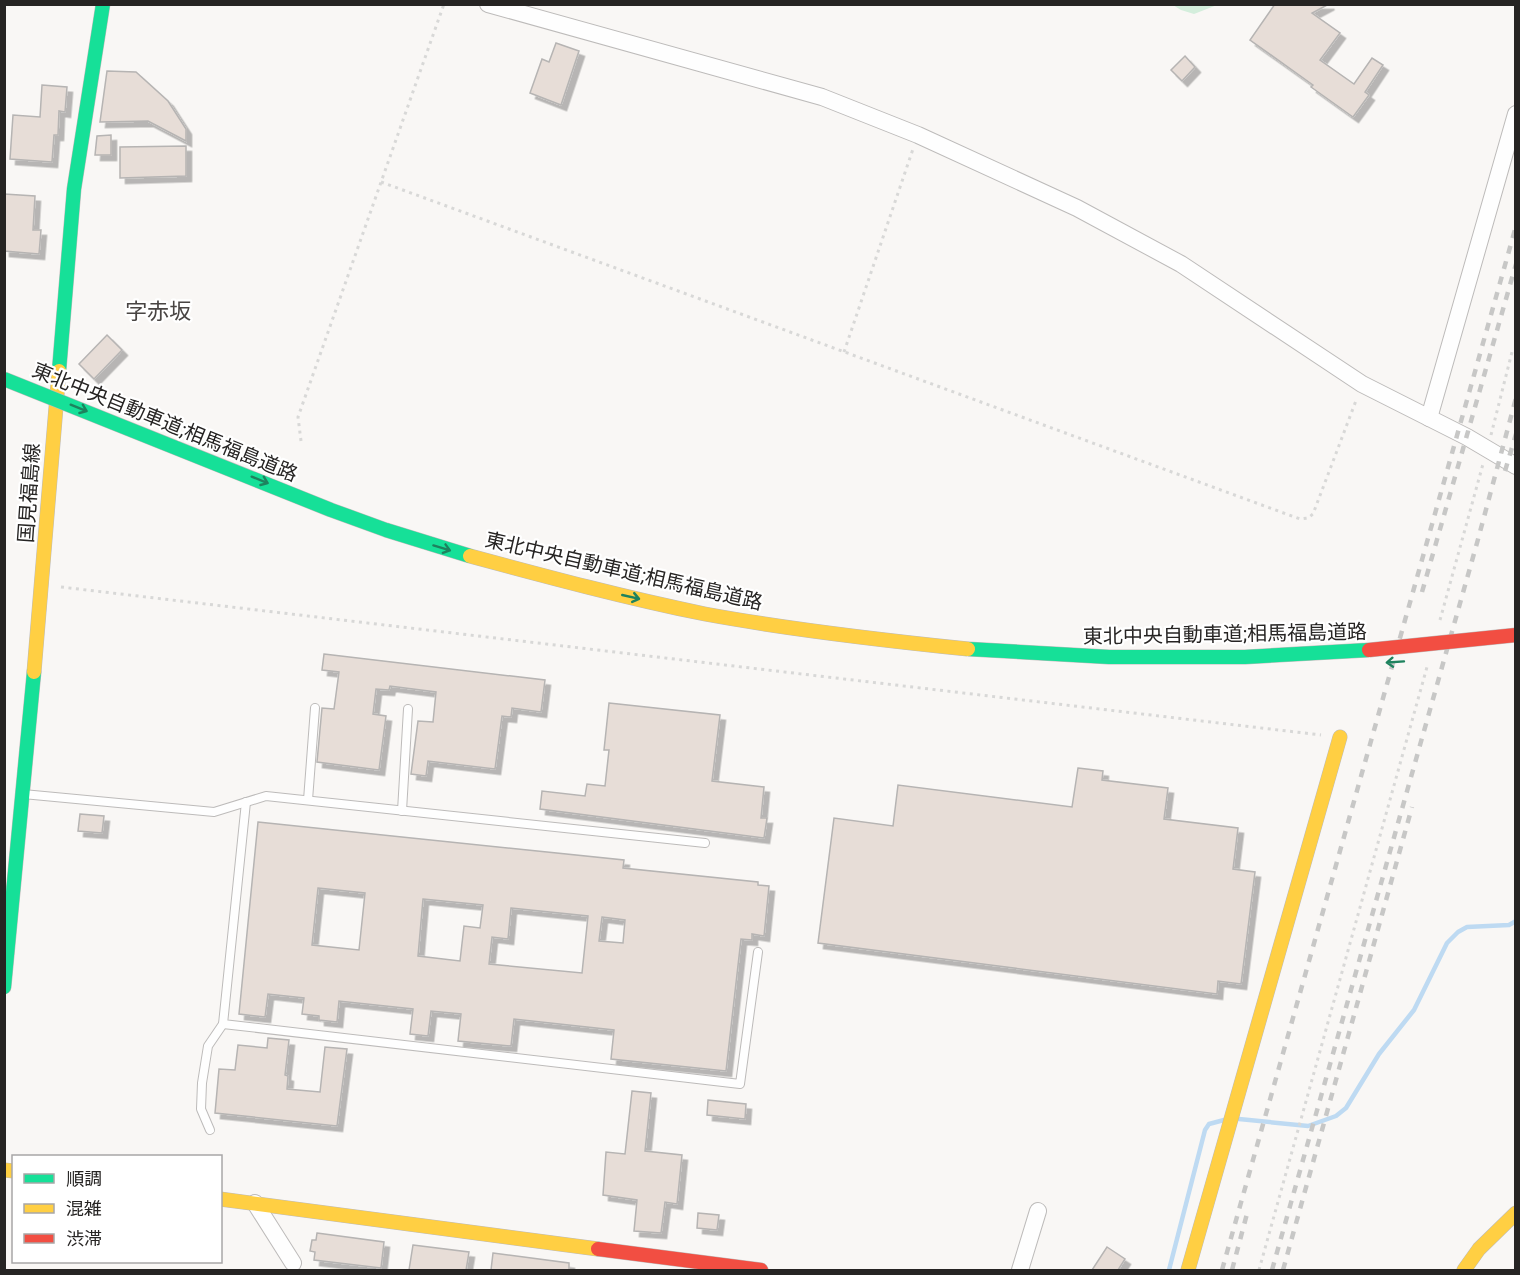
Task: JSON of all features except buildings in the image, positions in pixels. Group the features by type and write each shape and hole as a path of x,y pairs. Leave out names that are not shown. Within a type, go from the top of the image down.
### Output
{"main road":[{"name":"国見福島線","path":"4,987 42,585 74,189 103,4"},
{"name":"東北中央自動車道;相馬福島道路","path":"4,379 344,514 442,548 577,585 711,616 833,636 921,646 1054,656 1157,659 1350,652 1468,641 1515,634"},
{"name":"東北中央自動車道;相馬福島道路","path":"45,414 67,422"},
{"name":"東北中央自動車道;相馬福島道路","path":"350,532 457,566 560,594"},
{"name":"東北中央自動車道;相馬福島道路","path":"593,603 730,633 759,637"},
{"name":"東北中央自動車道;相馬福島道路","path":"1227,671 1262,670"},
{"path":"1188,1270 1340,737"},
{"path":"222,1199 761,1270"},
{"path":"1464,1270 1479,1249 1515,1213"}],"street":[{"path":"488,4 822,97 918,135 1077,208 1182,264 1362,384 1515,466"},
{"path":"1429,418 1515,114"},
{"path":"255,1203 293,1263"},
{"path":"1020,1270 1038,1211"}],"lane":[{"path":"308,800 315,708"},
{"path":"402,811 408,709"},
{"path":"23,794 214,812 266,796 705,843"},
{"path":"210,1130 201,1108 202,1083 208,1046 224,1023 246,802"},
{"path":"224,1023 740,1084 758,952"}],"path":[{"path":"301,441 298,417 444,4"},
{"path":"844,352 918,135"},
{"path":"381,182 1300,519 1308,518 1313,514 1362,384"},
{"path":"1437,630 1512,352"},
{"path":"42,585 1340,737"},
{"path":"1259,1270 1428,664"}],"green space":[{"path":"1173,5 1217,5 1194,14"}],"waterway":[{"path":"1239,1119 1308,1126 1336,1116 1346,1108 1379,1054 1414,1010 1447,943 1467,927 1509,925 1516,921"},
{"path":"1169,1270 1205,1130 1209,1124 1224,1120"}],"railway":[{"path":"1222,1270 1516,226"},
{"path":"1422,592 1516,264"},
{"path":"1272,1270 1516,398"},
{"path":"1505,471 1516,434"},
{"path":"1283,1270 1412,807"},
{"path":"1232,1270 1248,1210"}],"traffic: fast":[{"path":"59,371 74,189 103,4"},
{"path":"4,379 331,510 470,556"},
{"path":"968,649 1109,657 1245,657 1369,650"},
{"path":"4,987 34,672"}],"traffic: slow":[{"path":"34,672 59,371"},
{"path":"470,556 616,594 705,614 836,634 968,649"},
{"path":"1188,1270 1340,737"},
{"path":"4,1170 12,1171"},
{"path":"222,1199 598,1249"},
{"path":"1464,1270 1479,1249 1516,1213"}],"traffic: jam":[{"path":"1369,650 1516,635"},
{"path":"598,1249 761,1270"}],"district":[{"name":"字赤坂","path":"158,311"}]}
